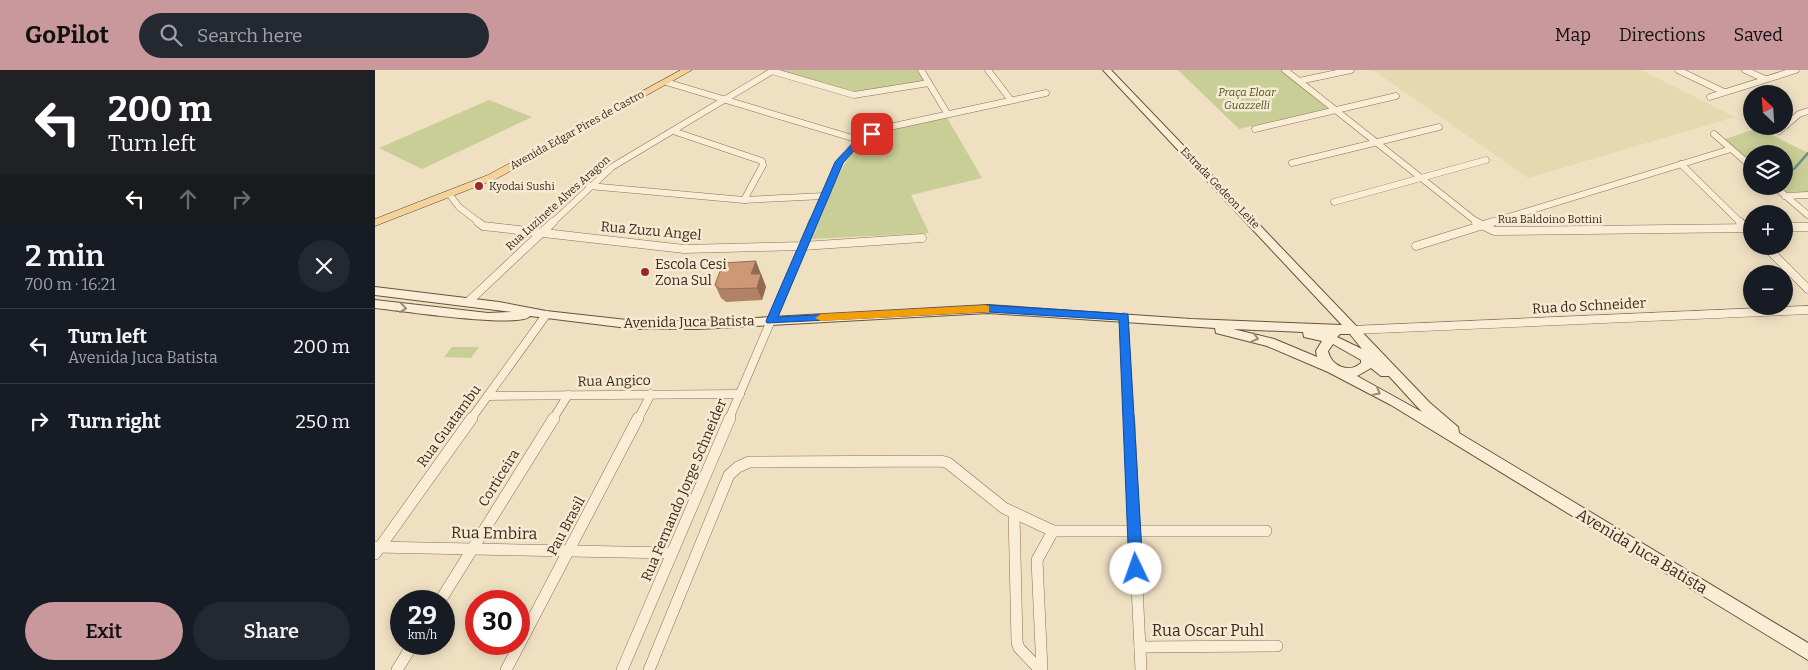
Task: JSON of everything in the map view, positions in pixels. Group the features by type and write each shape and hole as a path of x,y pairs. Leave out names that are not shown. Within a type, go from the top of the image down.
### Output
{"main road":[{"name":"Avenida Edgar Pires de Castro","path":"375,221 450,195 492,177 687,70"},
{"name":"Estrada Gedeon Leite","path":"1107,70 1354,330 1368,336"},
{"name":"Avenida Juca Batista","path":"375,291 499,306 546,315 636,325 699,325 988,309 1260,326 1334,334 1368,359 1476,451"},
{"name":"Avenida Juca Batista","path":"375,304 488,317 546,315"},
{"path":"488,317 501,312 499,306"},
{"path":"1333,306 1337,318 1334,334 1324,347 1322,356 1333,369 1354,373 1365,368 1368,359 1368,336"},
{"name":"Avenida Juca Batista","path":"1191,322 1270,342 1333,369 1395,402 1808,652"},
{"path":"1334,334 1354,330"},
{"name":"Avenida Juca Batista","path":"1368,336 1425,406"}],"street":[{"path":"773,70 854,96 929,83"},
{"name":"Rua Luzinete Alves Aragon","path":"468,302 589,186 612,167 773,70"},
{"path":"921,70 947,112"},
{"path":"988,70 1010,99"},
{"name":"Rua Baldoino Bottini","path":"1285,70 1480,225 1494,231 1743,230"},
{"path":"1299,81 1351,70"},
{"path":"1679,70 1725,92"},
{"path":"1745,70 1765,80"},
{"path":"1710,97 1796,70"},
{"path":"666,82 859,140 885,128 947,112 1047,93"},
{"path":"1255,129 1396,96"},
{"path":"1793,119 1808,111"},
{"path":"1292,163 1439,127"},
{"path":"673,131 762,161 763,165 744,200"},
{"path":"1714,134 1743,159"},
{"name":"Rua Fernando Jorge Schneider","path":"622,670 839,162 859,140"},
{"path":"1416,246 1731,149"},
{"path":"1335,202 1485,160"},
{"path":"1681,164 1743,223"},
{"path":"589,186 744,200 824,196"},
{"name":"Rua Zuzu Angel","path":"450,195 459,207 483,226 685,249 803,246 923,238"},
{"path":"1785,196 1808,195"},
{"path":"1785,196 1808,216"},
{"path":"1793,227 1808,227"},
{"path":"1774,255 1808,289"},
{"name":"Rua do Schneider","path":"1368,336 1808,310"},
{"name":"Rua Guatambu","path":"377,549 546,315"},
{"path":"1124,317 1141,670"},
{"name":"Pau Brasil","path":"506,670 651,394"},
{"name":"Rua Angico","path":"488,396 740,394"},
{"name":"Corticeira","path":"447,590 568,395"},
{"path":"649,670 729,475 738,467 749,462 941,461 948,463 1004,508 1053,531 1266,531"},
{"path":"1014,513 1017,642 1019,648 1041,670"},
{"path":"1041,670 1037,560 1053,531"},
{"name":"Rua Embira","path":"377,549 672,553"},
{"name":"Rua Oscar Puhl","path":"1140,647 1277,646"},
{"path":"397,670 406,655"}],"shaded area":[{"path":"1373,70 1641,70 1735,117 1528,178"}],"green space":[{"path":"779,70 918,70 925,82 862,94"},
{"name":"Praça Eloar Guazzelli","path":"1178,70 1281,70 1328,109 1239,129"},
{"path":"489,100 532,117 422,169 379,148"},
{"path":"946,116 982,178 911,195 929,233 812,239 835,183 852,153 863,144 889,131"},
{"path":"1743,133 1743,135 1772,135 1792,145 1743,145 1743,156 1725,139"},
{"path":"1793,146 1808,153 1808,192 1793,192"},
{"path":"452,347 479,347 471,358 444,357"}],"building":[{"path":"756,261 751,274 761,274 757,288 720,289 715,285 723,263"}],"waterway":[{"path":"1794,169 1808,153"}],"slow traffic":[{"path":"821,318 985,309"}],"place":[{"name":"Kyodai Sushi","path":"479,186"},
{"name":"Escola Cesi Zona Sul","path":"645,272"}],"route":[{"path":"872,134 859,140 839,162 771,321 988,309 1124,317 1136,569"}]}
